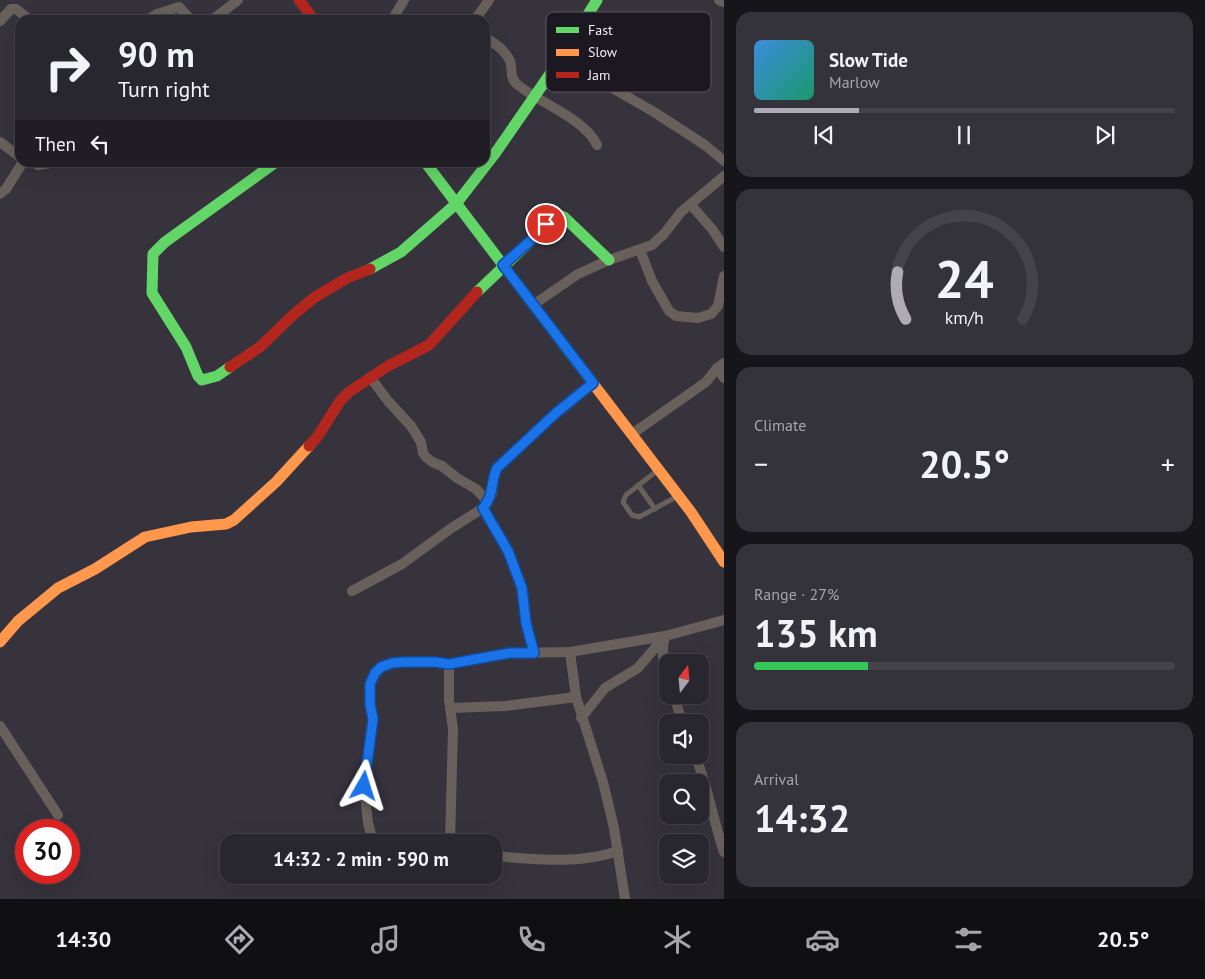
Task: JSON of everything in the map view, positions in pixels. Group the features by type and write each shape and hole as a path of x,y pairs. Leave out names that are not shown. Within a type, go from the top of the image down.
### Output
{"street":[{"path":"218,15 238,0"},
{"path":"299,0 310,15"},
{"path":"395,15 404,0"},
{"path":"478,15 489,0"},
{"path":"589,12 596,0"},
{"path":"719,0 724,2"},
{"path":"155,15 176,4 186,15"},
{"path":"0,21 11,9 16,9 24,15"},
{"path":"490,40 498,46 509,59 511,76 515,83 585,129 593,137 597,146"},
{"path":"490,160 546,79"},
{"path":"619,92 705,145 724,161"},
{"path":"0,142 15,153"},
{"path":"0,194 6,189 20,167"},
{"path":"269,167 165,242 153,254 152,294 186,347 198,376 202,380 210,380 218,376 260,347 315,297 347,278 373,268 401,252 456,204 485,167"},
{"path":"429,167 632,434 724,562"},
{"path":"533,305 578,274 609,260 652,245 681,212 724,176"},
{"path":"691,205 712,229 724,247"},
{"path":"0,642 18,621 58,588 95,569 145,537 191,527 226,524 234,520 276,482 318,436 340,401 349,392 388,366 429,345 503,265 539,233 552,216 564,217 609,260"},
{"path":"640,250 652,281 669,311 676,316 698,318 711,314 718,306 724,276"},
{"path":"632,434 706,382 720,366"},
{"path":"720,366 724,378"},
{"path":"370,377 388,401 411,426 426,457 476,489 486,505 508,551 522,588 526,623 534,653"},
{"path":"352,590 415,555 486,505 492,494 497,468 556,413 593,383"},
{"path":"371,834 364,786 373,719 370,704 370,684 375,673 381,667 392,663 435,662 449,664 510,653 570,652 665,636 724,620"},
{"path":"663,654 665,636"},
{"path":"581,718 605,688 638,668 665,636"},
{"path":"570,652 581,718 603,782 618,851 625,899"},
{"path":"449,664 450,708 453,729 450,834"},
{"path":"450,708 504,706 576,697"},
{"path":"0,726 58,815"},
{"path":"697,764 709,794 717,833 724,852"},
{"path":"502,857 541,860 579,860 618,851"}],"lane":[{"path":"658,470 624,498 623,502 632,515 639,517 678,496"},
{"path":"638,485 655,509"}],"traffic: fast":[{"path":"590,12 597,0"},
{"path":"490,160 546,80"},
{"path":"230,367 217,376 202,380 198,376 186,347 152,293 153,254 165,242 269,167"},
{"path":"429,167 572,356"},
{"path":"370,269 401,252 456,204 485,167"},
{"path":"477,292 539,233 552,216 564,217 609,260"}],"traffic: slow":[{"path":"572,356 691,512 724,562"},
{"path":"0,642 18,621 58,588 95,569 145,537 191,527 226,524 234,520 276,482 309,446"}],"traffic: jam":[{"path":"299,0 310,15"},
{"path":"230,367 260,347 315,297 347,278 370,269"},
{"path":"309,446 318,436 340,401 349,392 388,366 429,345 477,292"}],"route":[{"path":"364,786 373,719 370,704 370,684 375,673 381,667 392,663 405,662 449,664 510,653 534,653 526,623 522,588 508,551 483,508 492,494 497,468 574,397 593,383 503,265 539,233 546,224"}]}
